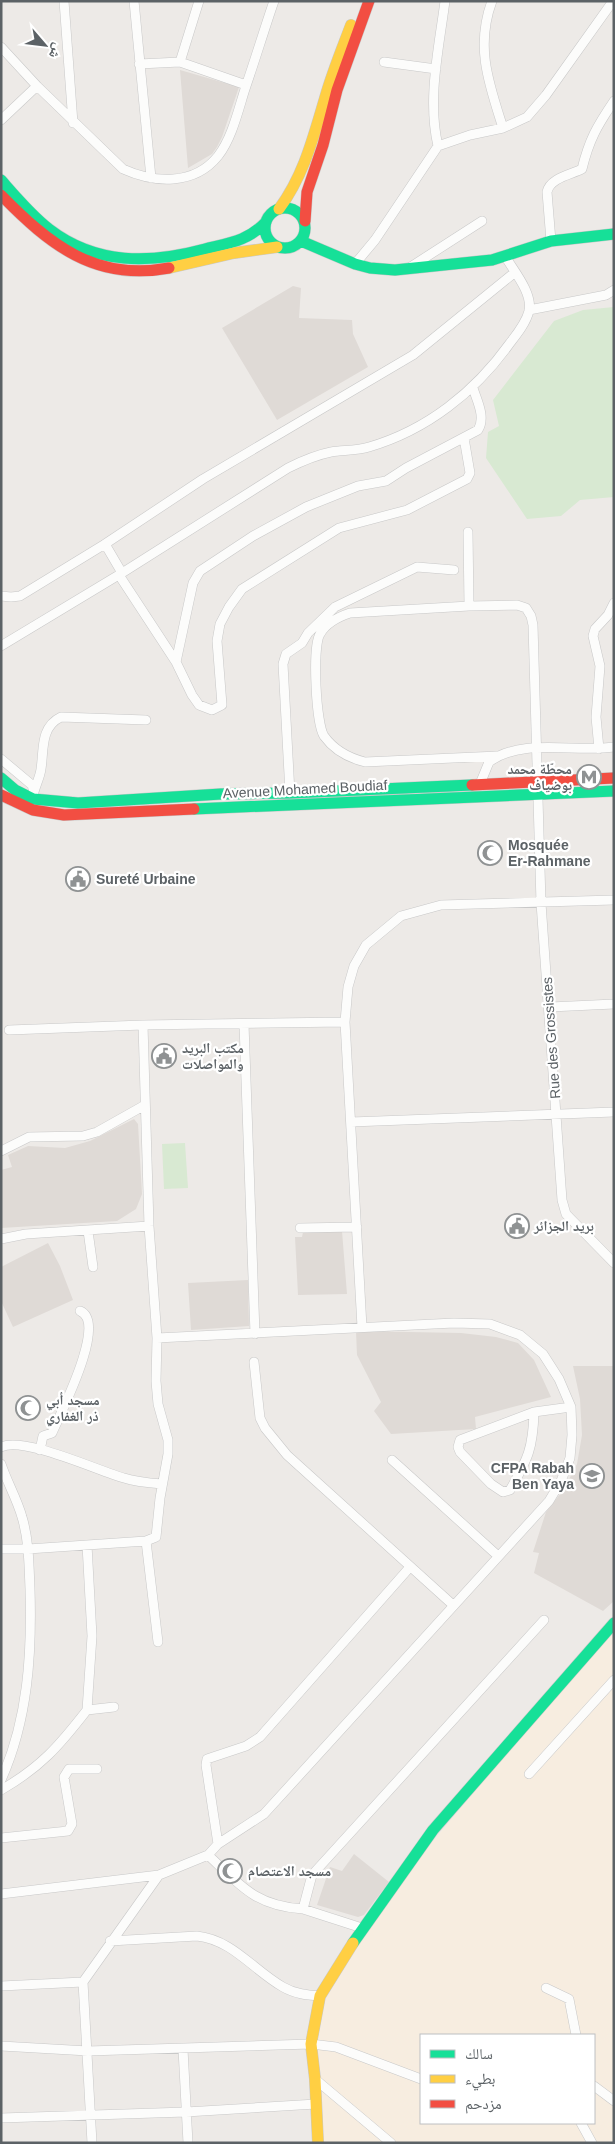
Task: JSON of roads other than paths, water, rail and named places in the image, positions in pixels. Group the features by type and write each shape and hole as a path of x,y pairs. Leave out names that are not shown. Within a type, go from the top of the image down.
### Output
{"main road":[{"path":"1,180 54,233 78,248 101,256 116,259 149,260 174,257 253,236 274,212 279,209 293,190 305,166 330,82 360,1"},
{"path":"1,195 26,221 52,243 91,264 114,270 137,272 161,269 252,249 290,248 301,241 305,232 304,201 321,152 337,90 369,1"},
{"path":"279,209 292,209 302,216 305,221"},
{"path":"266,222 267,237 278,247"},
{"path":"301,241 355,264 370,268 407,269 492,260 551,241 614,234"},
{"name":"Avenue Mohamed Boudiaf","path":"1,778 15,790 64,815 614,791"},
{"name":"Avenue Mohamed Boudiaf","path":"1,795 50,802 78,803 221,794 290,793 614,778"},
{"path":"318,2143 315,2079 311,2044 320,1996 362,1928 452,1807 614,1623"}],"street":[{"path":"64,1 73,123"},
{"path":"134,1 151,178"},
{"path":"180,62 200,1"},
{"path":"1,47 73,123 123,169 151,178 168,180 185,178 198,174 209,166 224,145 274,1"},
{"path":"438,146 433,117 436,69 445,1"},
{"path":"492,1 485,36 484,59 489,85 503,128"},
{"path":"355,264 375,240 438,146 470,135 503,128 527,117 546,95 613,1"},
{"path":"139,64 180,62 246,85"},
{"path":"384,62 436,69"},
{"path":"1,120 37,86"},
{"path":"551,241 548,188 554,182 582,169 592,135 614,101"},
{"path":"407,269 482,221"},
{"path":"1,646 120,574 288,468 316,456 369,447 391,438 435,417 473,388 494,366 523,325 529,310 527,294 505,256"},
{"path":"1,596 12,598 20,596 105,544 203,479 412,355 514,273"},
{"path":"529,310 606,295 614,290"},
{"path":"176,662 193,583 200,571 253,536 306,506 358,486 386,481 406,468 478,430 482,424 482,417 473,388"},
{"path":"105,544 120,574 176,662 192,695 199,705 212,710 222,705 217,641 220,624 242,589 339,528 407,510 467,479 470,473 464,438"},
{"path":"468,532 469,606 350,613 337,618 326,626 319,636 315,649 319,723 324,735 335,748 352,759 365,762 498,756 509,752 535,749 599,749 614,747"},
{"path":"290,793 283,664 286,654 302,643 308,633 335,607 398,575 417,567 454,570"},
{"path":"599,749 596,717 600,666 594,629 608,615 614,603"},
{"name":"Rue des Grossistes","path":"469,606 517,605 526,608 531,616 535,659 535,749 541,903 550,1007 562,1200 566,1214 614,1263"},
{"path":"33,800 41,770 44,739 54,720 61,717 146,720"},
{"path":"480,784 486,766 498,756"},
{"path":"1,759 32,785 33,800"},
{"path":"362,1327 345,1022 348,987 354,966 366,945 400,916 441,905 614,900"},
{"path":"550,1007 614,1004"},
{"path":"9,1030 143,1025 345,1022"},
{"path":"244,1024 255,1334"},
{"path":"1,1538 3,1549 28,1549 146,1541 156,1537 162,1484 168,1454 168,1440 158,1404 156,1381 157,1338 149,1226 143,1025"},
{"path":"1,1151 29,1137 82,1136 97,1132 145,1105"},
{"path":"351,1122 614,1112"},
{"path":"1,1239 26,1234 149,1226"},
{"path":"300,1228 356,1227"},
{"path":"88,1230 93,1266"},
{"path":"40,1450 43,1436 52,1433 82,1365 89,1331 89,1320 85,1313 80,1311"},
{"path":"1,1894 159,1875 208,1854 218,1844 264,1814 549,1501 561,1481 570,1458 572,1435 571,1407 559,1379 543,1354 520,1335 490,1324 362,1327 157,1338"},
{"path":"254,1362 260,1418 270,1435 287,1455 453,1605"},
{"path":"534,1412 530,1454 510,1490 503,1492 491,1484 460,1452 458,1447 460,1440 534,1412 571,1407"},
{"path":"1,1447 8,1444 40,1450 123,1478 162,1484"},
{"path":"392,1460 498,1556"},
{"path":"1,1464 22,1518 28,1549 32,1630 29,1675 23,1708 1,1780"},
{"path":"146,1541 158,1642"},
{"path":"1,1790 46,1760 87,1710 92,1636 87,1545"},
{"path":"218,1844 206,1765 207,1759 246,1746 260,1737 410,1567"},
{"path":"303,1908 312,1875 319,1866 544,1620"},
{"path":"529,1774 614,1680"},
{"path":"87,1710 114,1707"},
{"path":"1,1838 68,1831 72,1824 64,1776 69,1769 97,1769"},
{"path":"208,1854 245,1891 266,1902 303,1908 362,1928"},
{"path":"92,2143 83,1982 110,1941 159,1875"},
{"path":"110,1941 207,1937 221,1942 246,1958 282,1987 296,1993 320,1996"},
{"path":"1,1986 83,1982"},
{"path":"546,1988 569,1998 576,2034"},
{"path":"1,2046 88,2051 311,2044 336,2047 420,2079"},
{"path":"183,2049 188,2143"},
{"path":"315,2079 392,2143"},
{"path":"595,2087 614,2100"},
{"path":"1,2118 91,2113 186,2112 316,2104"},
{"path":"582,2124 592,2143"}],"place":[{"name":"محطّة محمد بوضياف","path":"589,777"},
{"name":"Mosquée Er-Rahmane","path":"490,853"},
{"name":"Sureté Urbaine","path":"78,879"},
{"name":"مكتب البريد والمواصلات","path":"164,1056"},
{"name":"بريد الجزائر","path":"517,1226"},
{"name":"مسجد أبي ذر الغفاري","path":"28,1408"},
{"name":"CFPA Rabah Ben Yaya","path":"592,1476"},
{"name":"مسجد الاعتصام","path":"230,1871"}]}
